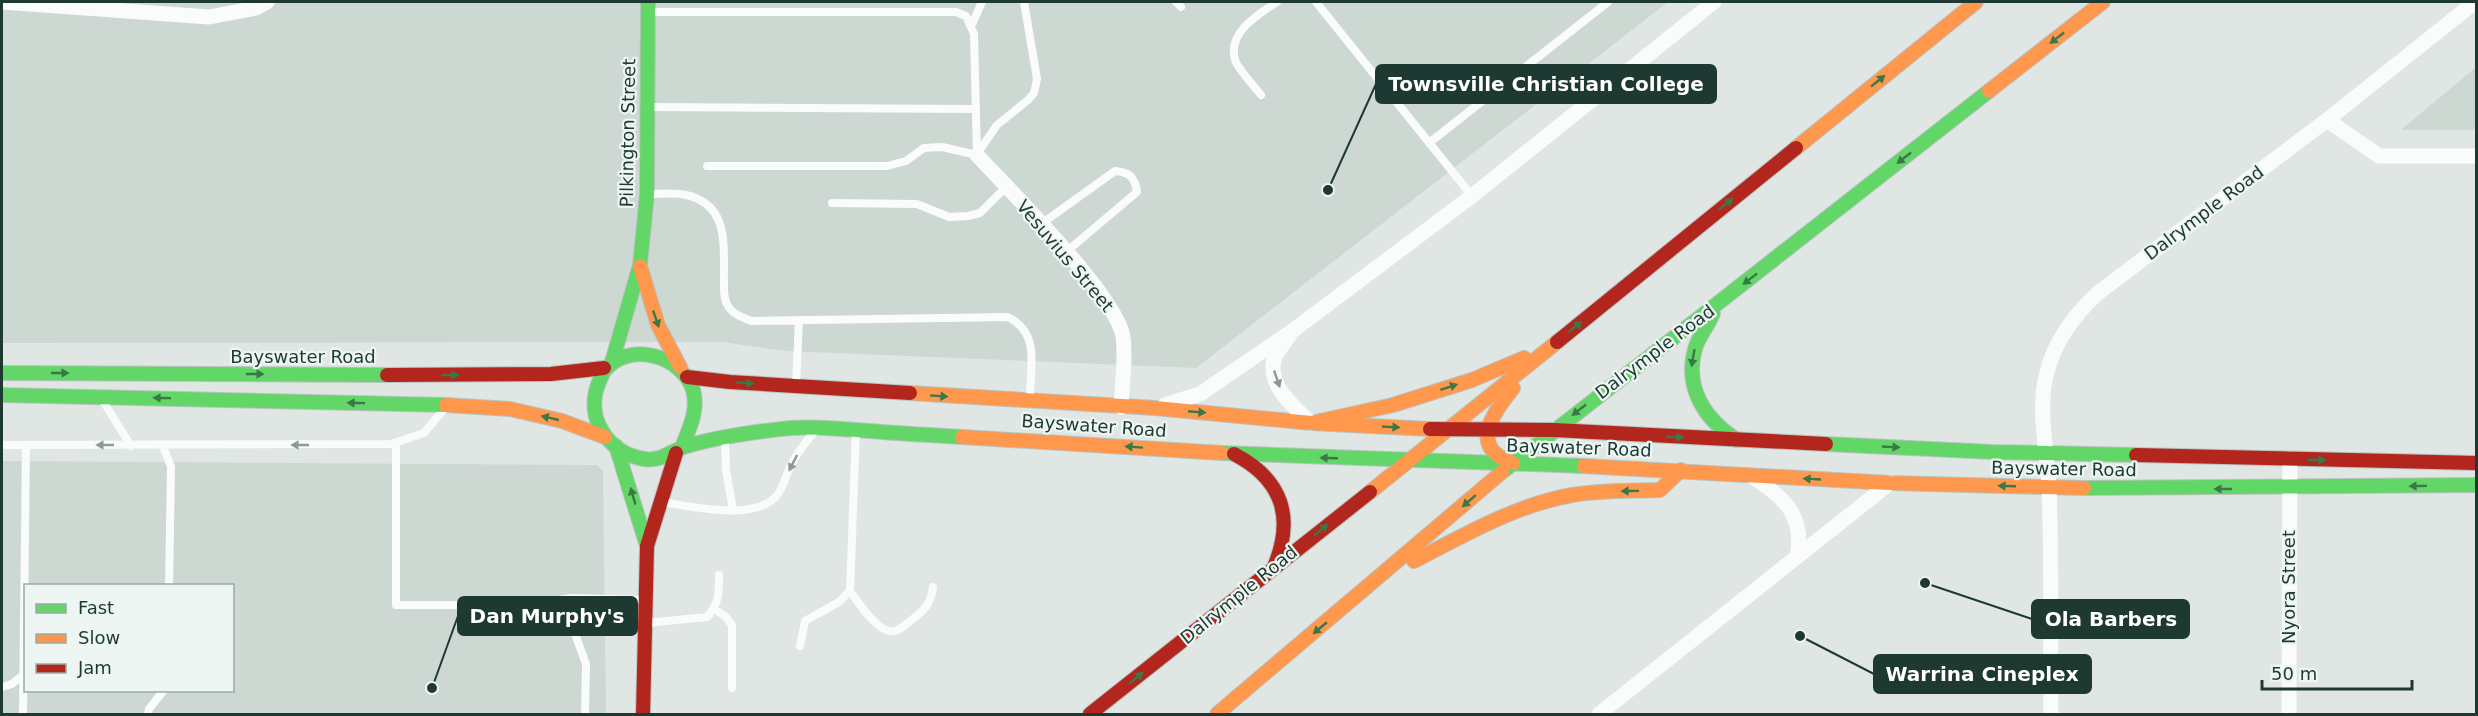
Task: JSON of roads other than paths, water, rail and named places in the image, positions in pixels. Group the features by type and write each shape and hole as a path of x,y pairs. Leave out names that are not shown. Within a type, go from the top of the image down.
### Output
{"main road":[{"name":"Dalrymple Road","path":"1090,714 1448,430 1976,2"},
{"name":"Dalrymple Road","path":"1217,714 1554,430 2103,2"},
{"name":"Pilkington Street","path":"608,365 640,265 647,194 648,7"},
{"name":"Pilkington Street","path":"640,265 657,325 684,373"},
{"path":"1716,305 1711,320 1701,334 1694,351 1692,378 1695,395 1708,418 1721,431 1737,440"},
{"path":"1311,423 1393,405 1449,387 1549,348"},
{"path":"1513,463 1494,455 1488,441 1488,430 1502,401 1549,348"},
{"path":"643,714 647,546 679,450 694,427 696,400 684,373 664,358 649,354 636,354 608,365 599,376 593,400 598,425 610,442 629,483 647,546"},
{"name":"Bayswater Road","path":"2,373 491,376 551,374 608,365"},
{"name":"Bayswater Road","path":"684,373 707,381 1155,408 1311,423 1448,430 1554,430 2046,453 2476,463"},
{"path":"2,395 448,405 519,411 562,421 610,442 639,458 650,460 666,457 679,450"},
{"name":"Bayswater Road","path":"679,450 770,429 819,427 1234,454 1681,470 1754,477 1890,483 2049,488 2476,485"},
{"path":"1234,454 1265,473 1276,488 1283,505 1286,523 1284,541 1274,567"},
{"path":"1375,582 1472,531 1523,509 1594,492 1660,490 1681,470"}],"street":[{"path":"11,2 209,17 256,8 267,2"},
{"path":"1155,408 1200,394 1295,329 1472,196 1714,2"},
{"name":"Dalrymple Road","path":"2051,714 2049,488 2044,407 2046,375 2061,338 2084,306 2098,293 2327,120 2475,2"},
{"path":"2327,120 2379,156 2476,156"},
{"name":"Vesuvius Street","path":"977,155 1065,253 1105,300 1117,318 1123,337 1121,406"},
{"path":"1295,329 1276,354 1273,365 1274,376 1290,403 1311,423"},
{"name":"Nyora Street","path":"2289,714 2290,459"},
{"path":"1754,477 1774,490 1793,513 1799,534 1797,557"},
{"path":"1599,714 1890,483"}],"lane":[{"path":"972,24 982,2"},
{"path":"977,155 997,126 1034,93 1037,79 1023,2"},
{"path":"1261,95 1235,60 1236,41 1246,24 1277,2"},
{"path":"1316,2 1472,196"},
{"path":"1429,143 1608,2"},
{"path":"648,7 956,12 966,16 972,24 976,45 977,155"},
{"path":"646,107 976,109"},
{"path":"707,166 887,166 906,161 924,148 942,147 977,155"},
{"path":"1040,225 1115,171 1126,172 1136,181 1137,192 1065,253"},
{"path":"832,203 917,204 948,217 968,216 980,213 1006,187"},
{"path":"647,194 685,194 702,201 717,212 722,230 724,300 731,311 752,321 1008,317 1020,323 1031,343 1030,402"},
{"path":"796,386 799,320"},
{"path":"101,397 131,446"},
{"path":"2,445 163,446 396,443 424,433 448,405"},
{"path":"661,502 705,509 733,510 752,509 770,502 784,483 801,447 819,427"},
{"path":"856,429 850,591 879,627 888,632 896,631 918,615 931,602 933,587"},
{"path":"724,438 726,470 733,510"},
{"path":"396,443 396,605 523,605 572,598 646,600"},
{"path":"24,584 26,445"},
{"path":"163,446 171,467 169,584"},
{"path":"646,624 707,617 719,598 719,575"},
{"path":"800,646 801,631 805,621 839,602 850,591"},
{"path":"23,714 24,598"},
{"path":"572,598 574,631 585,664 585,714"},
{"path":"714,609 725,616 732,625 732,688"},
{"path":"2,687 12,684 23,675"},
{"path":"148,714 149,709 162,692"}],"place":[{"name":"Townsville Christian College","path":"1328,190"},
{"name":"Ola Barbers","path":"1925,583"},
{"name":"Warrina Cineplex","path":"1800,636"},
{"name":"Dan Murphy's","path":"432,688"}]}
